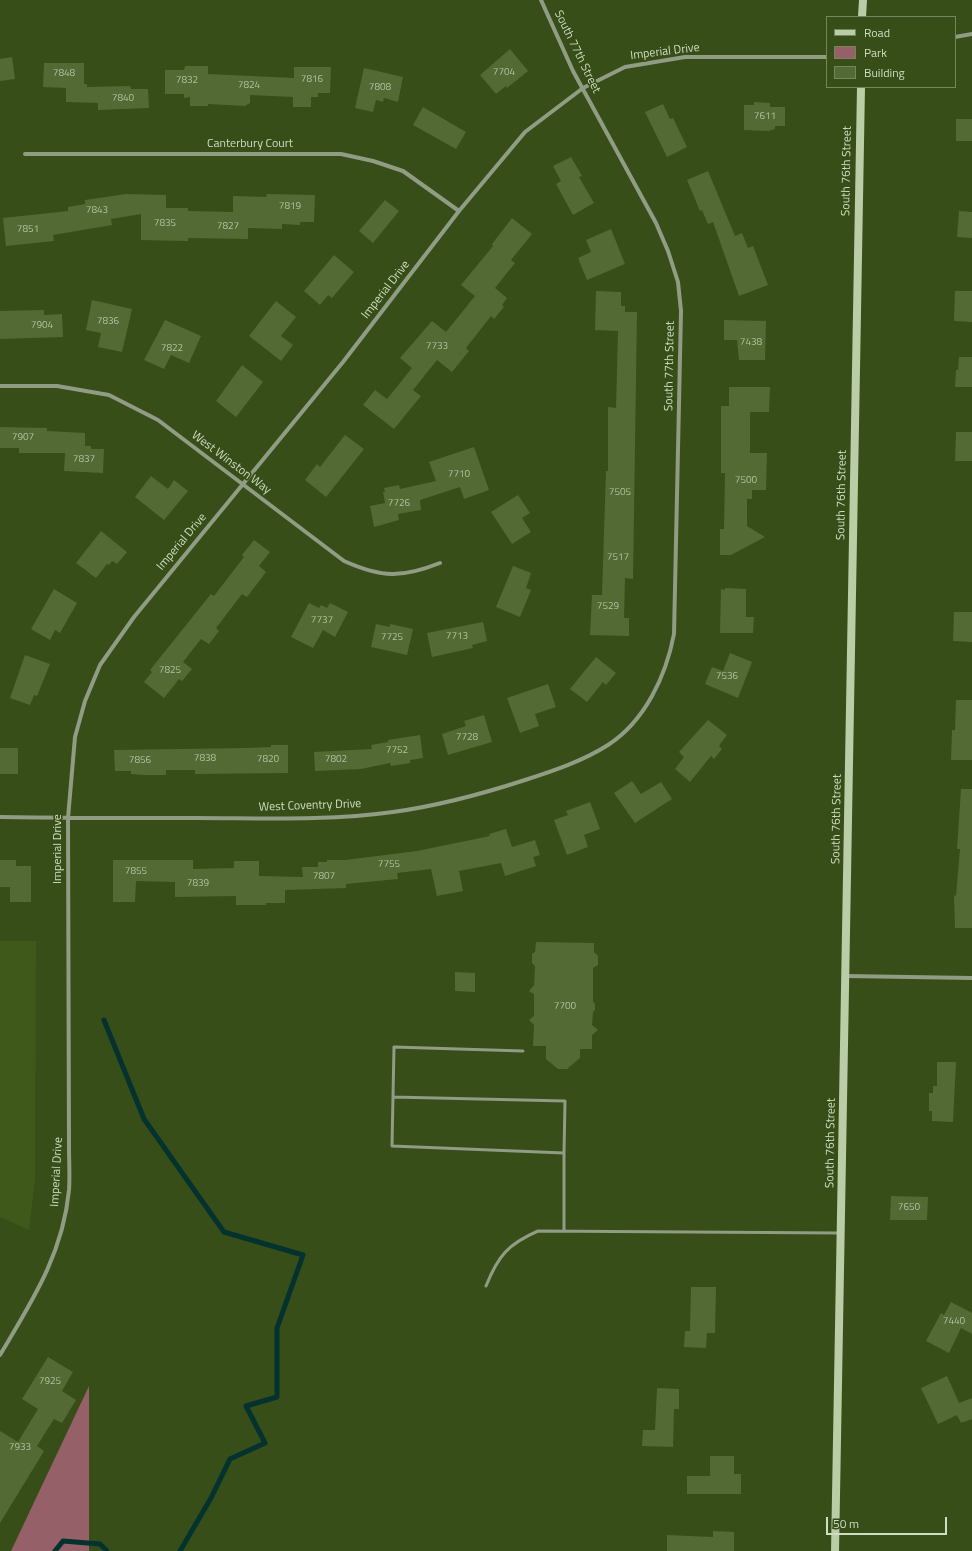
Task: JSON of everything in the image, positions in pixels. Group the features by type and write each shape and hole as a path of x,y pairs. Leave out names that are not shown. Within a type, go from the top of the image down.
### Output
{"main road":[{"path":"862,16 863,0"},
{"name":"South 76th Street","path":"835,1551 860,88"}],"street":[{"name":"South 77th Street","path":"541,0 561,46 656,223 668,251 678,282 681,311 674,634 666,666 658,686 636,718 609,744"},
{"path":"956,37 972,34"},
{"name":"Imperial Drive","path":"0,1355 38,1291 48,1270 57,1247 69,1189 68,818 75,737 85,701 100,665 134,616 343,362 459,211 525,132 583,88 625,67 685,57 826,57"},
{"name":"Canterbury Court","path":"25,154 341,154 373,161 403,170 459,211"},
{"name":"West Winston Way","path":"0,386 57,386 109,395 158,420 344,561 360,568 394,574 416,572 440,563"},
{"name":"West Coventry Drive","path":"0,817 297,818 393,812 446,802 497,789 554,770 609,744"},
{"path":"846,976 972,978"}],"lane":[{"path":"523,1052 394,1047 392,1146 564,1153"},
{"path":"393,1097 565,1101 564,1230"},
{"path":"486,1286 495,1264 505,1252 522,1238 538,1231 841,1233"}],"shaded area":[{"path":"0,941 36,941 35,1180 29,1230 0,1217"}],"green space":[{"path":"89,1386 89,1551 11,1551"}],"building":[{"path":"510,49 528,71 507,88 506,86 496,94 480,75"},
{"path":"12,57 15,79 0,81 0,59"},
{"path":"44,63 84,63 84,84 87,84 87,87 130,86 131,89 148,89 149,108 98,110 98,103 66,102 66,88 43,87"},
{"path":"185,66 208,66 208,74 294,78 294,67 331,67 330,93 318,93 318,97 311,97 311,107 293,107 293,97 250,95 250,103 245,106 208,104 208,106 190,106 190,97 184,98 184,94 165,94 165,70 184,70"},
{"path":"364,68 403,77 398,102 384,98 383,102 376,100 373,112 355,108"},
{"path":"754,102 770,103 770,107 785,107 785,126 775,126 775,129 769,131 744,130 744,105 754,105"},
{"path":"663,104 670,119 673,118 687,147 667,157 645,112"},
{"path":"423,107 466,132 456,149 413,125"},
{"path":"956,119 972,119 972,141 956,141"},
{"path":"571,157 582,176 579,177 594,203 573,215 556,184 561,181 553,166"},
{"path":"708,171 735,236 742,233 748,248 753,246 768,285 739,296 713,222 708,224 702,210 700,211 687,180"},
{"path":"126,194 166,195 166,208 188,208 188,211 233,212 233,196 266,197 267,194 315,195 314,222 300,222 300,225 282,224 282,229 248,228 248,239 188,238 188,241 141,240 141,214 111,219 112,225 53,235 54,241 6,246 3,218 68,211 68,207 85,204 85,200"},
{"path":"385,200 399,211 373,243 359,231"},
{"path":"959,211 972,212 972,238 957,237"},
{"path":"512,218 532,234 511,260 515,263 495,288 507,298 502,305 504,307 494,319 491,316 466,348 469,351 452,372 437,360 413,390 421,396 394,429 363,405 375,390 387,399 412,368 400,358 432,321 446,332 475,296 461,285 493,246 492,244"},
{"path":"611,229 625,264 587,280 578,258 591,252 586,240"},
{"path":"334,255 354,272 332,298 328,295 320,305 304,291"},
{"path":"596,291 621,292 621,306 625,306 625,312 637,312 633,579 625,578 624,618 629,618 629,636 590,635 592,595 602,595 606,471 608,471 608,407 616,408 618,331 595,330"},
{"path":"955,291 972,291 972,322 954,321"},
{"path":"92,300 132,309 122,352 98,347 101,333 86,330"},
{"path":"276,301 296,317 281,336 293,345 281,361 249,336"},
{"path":"44,310 44,315 62,314 63,337 0,339 0,311"},
{"path":"165,320 201,336 189,363 171,355 164,369 144,360"},
{"path":"724,320 766,321 765,360 739,360 737,340 724,340"},
{"path":"959,357 972,357 972,387 955,387 956,370 958,370"},
{"path":"242,365 263,382 236,417 216,401"},
{"path":"729,387 770,387 769,412 750,412 750,453 767,453 766,490 752,490 752,499 747,499 747,526 765,537 731,555 720,555 720,529 724,529 725,473 721,473 721,406 729,406"},
{"path":"0,427 47,428 47,431 85,433 85,446 91,446 91,449 104,449 103,473 64,471 65,453 19,453 19,448 0,448"},
{"path":"956,432 972,432 972,461 955,461"},
{"path":"345,435 364,449 326,497 305,480 317,464 320,467"},
{"path":"474,447 489,490 464,499 460,487 420,500 421,510 398,514 399,520 374,527 370,506 385,503 383,492 385,492 384,488 399,485 400,489 436,481 429,462"},
{"path":"151,476 168,489 174,480 188,491 164,520 135,497"},
{"path":"518,495 530,513 522,518 531,532 512,544 491,512"},
{"path":"101,531 127,552 117,564 112,561 109,565 107,564 96,578 76,563"},
{"path":"254,540 270,552 259,566 266,572 247,597 242,594 216,628 219,631 209,644 201,639 183,662 192,669 182,681 179,679 164,698 144,682 152,672 150,670 211,594 214,596 244,557 242,555"},
{"path":"513,566 531,573 526,588 531,590 520,617 496,607"},
{"path":"725,588 746,589 746,617 754,617 753,633 720,633 721,589 725,590"},
{"path":"54,589 77,603 60,633 55,630 50,640 31,629"},
{"path":"309,603 319,608 321,605 327,608 330,603 348,612 335,637 323,630 313,648 291,637"},
{"path":"954,612 972,612 972,642 953,641"},
{"path":"483,622 487,641 472,645 473,648 432,657 427,633"},
{"path":"376,624 390,627 390,624 413,629 407,655 371,647"},
{"path":"730,653 752,662 738,698 705,684 712,667 723,671"},
{"path":"25,655 50,664 37,696 34,695 30,705 10,698"},
{"path":"596,657 616,673 606,685 603,682 587,702 570,689"},
{"path":"548,684 556,707 535,714 539,726 520,733 507,698"},
{"path":"956,700 972,700 972,760 951,760 952,730 955,730"},
{"path":"484,715 492,742 448,755 442,734 466,726 464,721"},
{"path":"708,720 727,735 719,746 722,749 714,759 711,756 690,782 675,769 684,757 679,752"},
{"path":"420,735 423,758 410,760 410,763 391,766 390,763 361,769 315,771 314,752 372,749 371,745 388,742 388,740"},
{"path":"271,745 288,745 288,773 195,774 195,770 166,770 166,775 144,775 131,774 131,771 115,771 114,750 247,748 271,747"},
{"path":"0,748 18,748 18,774 0,774"},
{"path":"632,781 641,794 661,782 672,799 635,823 614,793"},
{"path":"961,789 972,789 972,928 955,928 954,895 956,896 960,849 957,849"},
{"path":"590,802 600,829 584,835 588,847 567,855 554,820 568,815 566,811"},
{"path":"506,829 512,847 535,840 540,855 533,857 536,866 505,876 501,863 459,871 463,891 437,896 431,869 397,873 398,879 346,884 346,888 285,890 285,903 266,903 266,905 236,905 236,896 175,897 175,882 136,881 135,902 113,902 113,860 193,860 193,869 234,868 234,861 259,861 259,876 303,877 302,867 318,867 318,862 417,851 490,836 489,834"},
{"path":"0,860 16,860 16,866 31,866 31,902 10,902 10,887 0,887"},
{"path":"536,942 594,943 594,952 598,956 598,965 593,968 593,1001 595,1004 595,1010 593,1012 592,1025 598,1030 592,1035 592,1049 580,1049 580,1058 567,1069 558,1069 546,1059 546,1046 533,1046 534,1025 529,1020 534,1016 534,994 529,991 534,985 535,966 532,963 532,954 535,952"},
{"path":"455,972 475,973 475,992 455,991"},
{"path":"937,1062 956,1062 953,1122 932,1121 932,1111 929,1111 929,1093 933,1093 933,1086 937,1086"},
{"path":"891,1196 928,1197 927,1220 890,1220"},
{"path":"691,1287 716,1287 715,1333 707,1333 706,1348 684,1347 685,1331 690,1331"},
{"path":"951,1302 972,1313 972,1334 961,1328 949,1353 926,1341 941,1313 944,1315"},
{"path":"48,1357 73,1372 62,1391 76,1400 62,1423 54,1419 37,1446 44,1451 0,1523 0,1431 18,1442 38,1409 22,1399"},
{"path":"947,1376 959,1403 972,1398 972,1419 961,1423 957,1415 938,1424 921,1388"},
{"path":"657,1388 679,1389 679,1409 674,1409 673,1447 642,1446 643,1430 655,1430"},
{"path":"710,1456 734,1456 734,1474 741,1474 741,1494 687,1494 687,1476 710,1476"},
{"path":"713,1531 734,1532 734,1551 667,1551 667,1535 713,1537"}],"waterway":[{"path":"104,1020 144,1119 224,1232 303,1255 277,1328 277,1397 246,1406 265,1443 230,1459 211,1498 180,1551"},
{"path":"55,1551 63,1541 100,1544 107,1551"}]}
